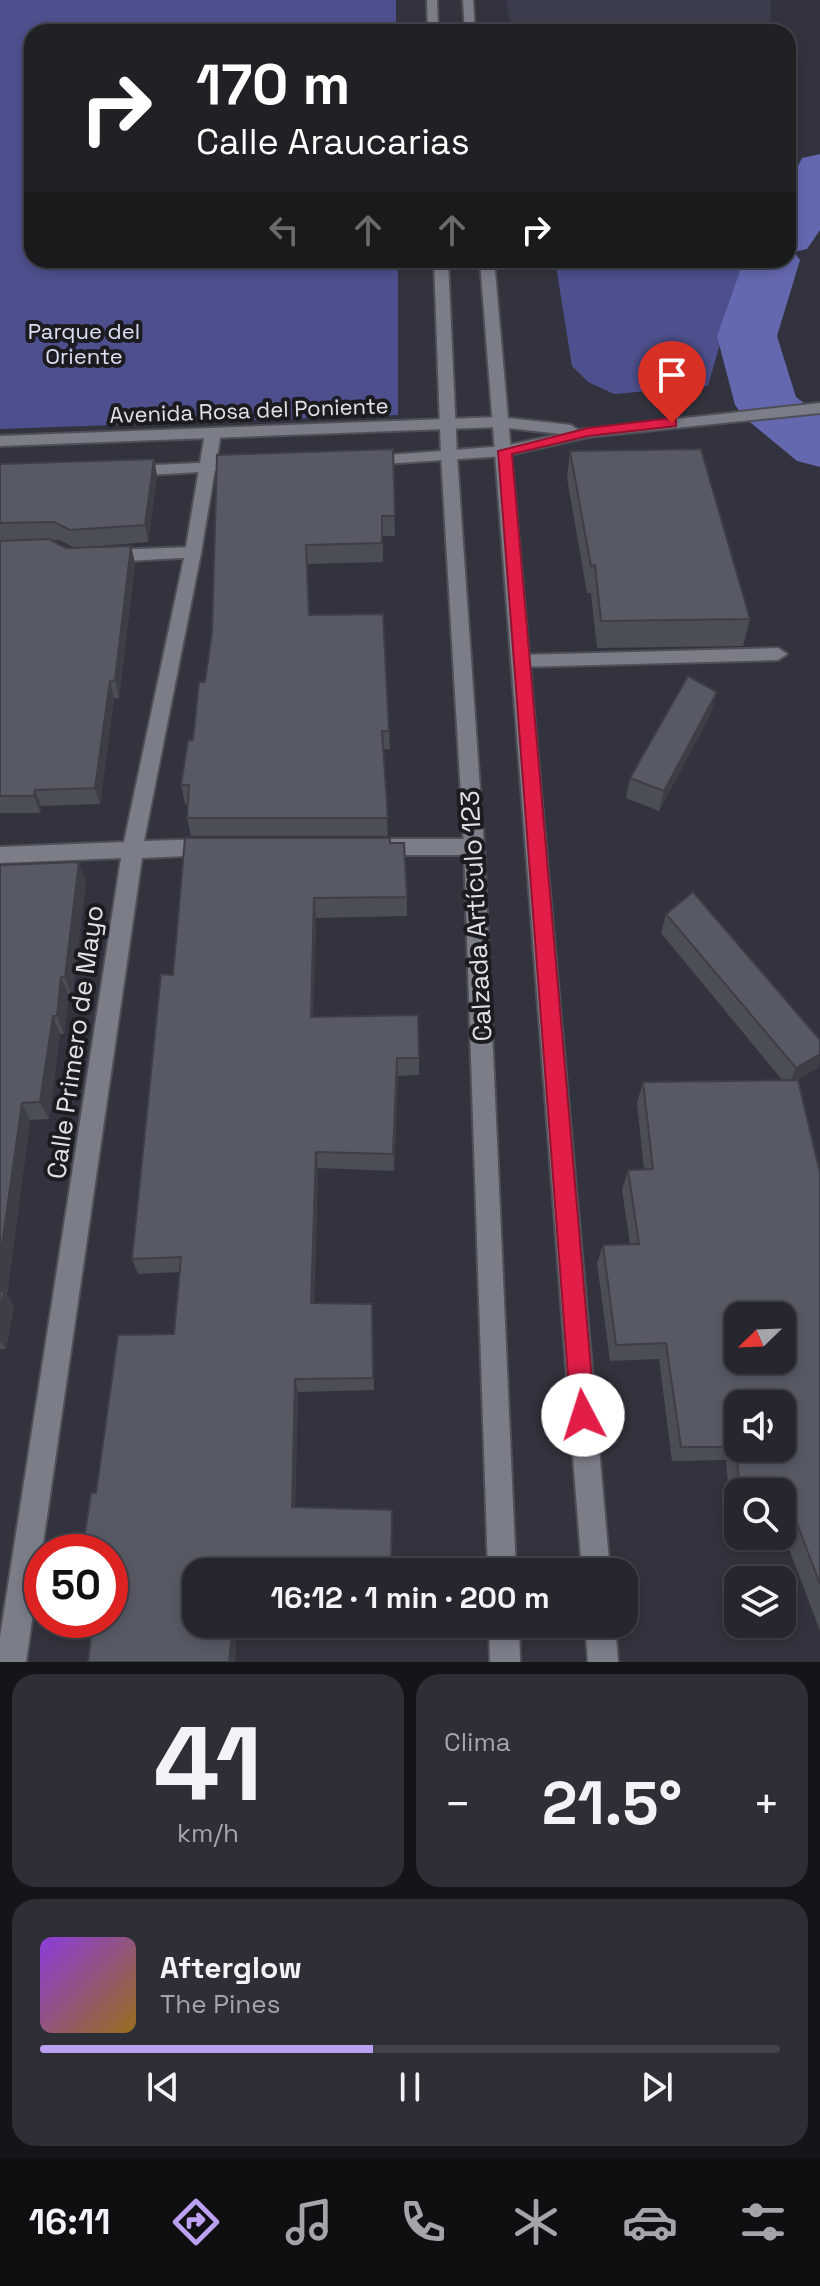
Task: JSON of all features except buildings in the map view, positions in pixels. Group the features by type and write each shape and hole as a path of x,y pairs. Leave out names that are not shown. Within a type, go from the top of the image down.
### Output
{"main road":[{"path":"432,0 433,24"},
{"path":"468,0 470,24"},
{"name":"Calzada Artículo 123","path":"441,268 447,424 474,847 501,1558"},
{"path":"488,268 595,1558"},
{"path":"358,460 505,451 588,432 820,408"},
{"name":"Avenida Rosa del Poniente","path":"0,441 499,422 588,432"},
{"name":"Calle Primero de Mayo","path":"11,1662 133,847 193,553 213,433"},
{"path":"111,472 267,465"},
{"path":"85,557 193,553"},
{"path":"520,661 778,654"},
{"path":"0,855 133,847 226,847"},
{"path":"350,847 474,847"},
{"path":"504,1638 505,1662"},
{"path":"601,1638 603,1662"}],"shaded area":[{"path":"506,0 771,0 770,24 511,24"}],"green space":[{"name":"Parque del Oriente","path":"0,0 396,0 396,24 24,24 24,268 398,268 398,415 0,429"},
{"path":"556,268 742,268 708,386 614,394 588,382 572,366"}],"waterway":[{"path":"796,226 804,214 820,169"},
{"path":"769,268 747,336 767,405 820,447"}],"route":[{"path":"583,1415 505,451 588,432 672,423"}]}
